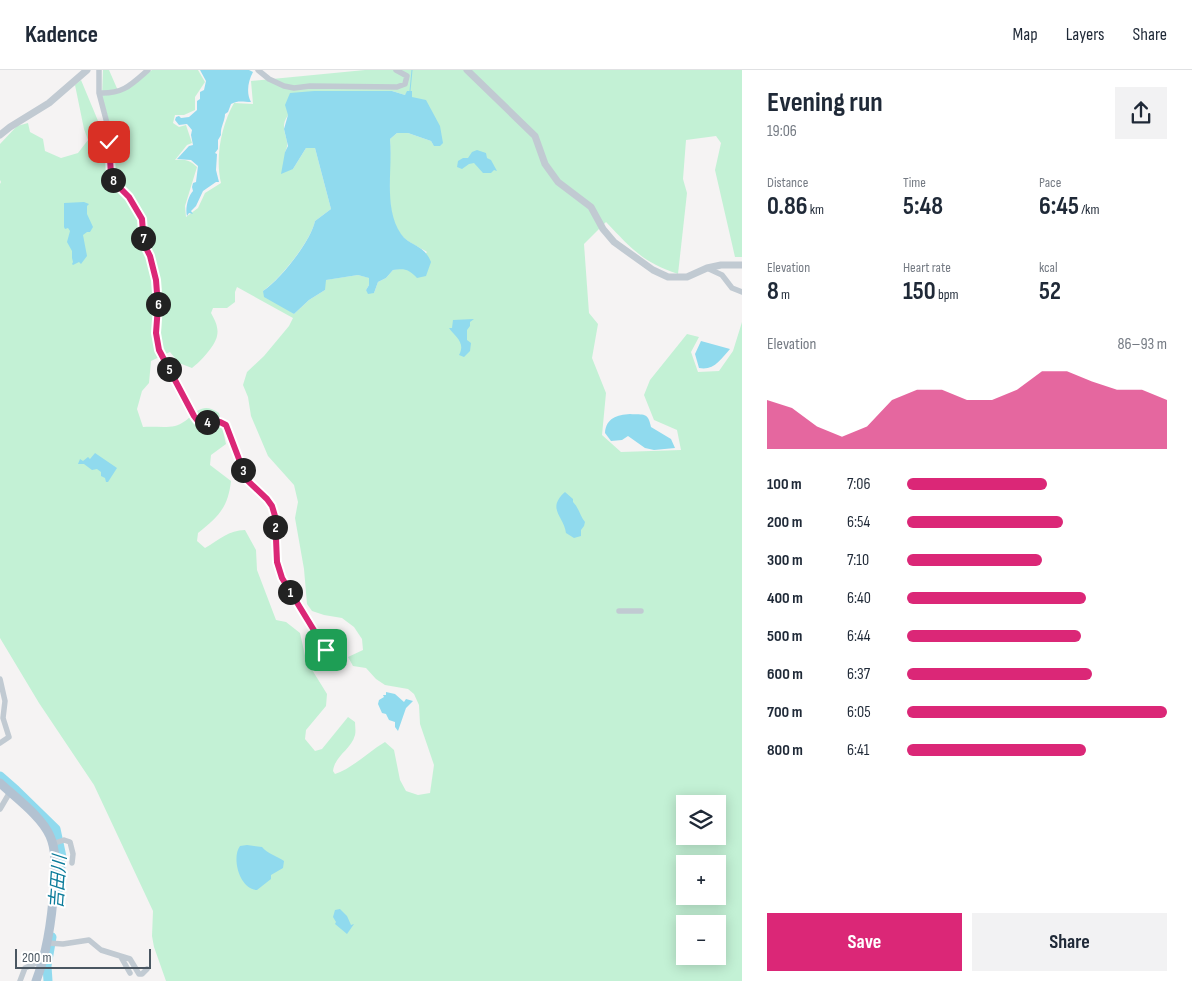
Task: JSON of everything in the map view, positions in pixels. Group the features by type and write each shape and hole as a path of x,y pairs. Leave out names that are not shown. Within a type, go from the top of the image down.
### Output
{"main road":[{"path":"0,783 42,824 54,843 55,867 50,944 36,981"}],"street":[{"path":"0,135 49,103 87,70"},
{"path":"99,70 99,93 108,127 111,175 114,182 129,197 142,219 144,244 150,256 156,280 158,306 156,333 159,350 197,420 220,422 226,425 247,480 272,506 275,516 277,562 282,578 326,650 343,663"},
{"path":"99,93 123,90 148,70"},
{"path":"258,70 269,79 284,86 294,88 310,86 397,87 405,84 407,76 396,70"},
{"path":"467,70 530,129 535,136 551,174 558,182 591,207 603,229 614,242 653,270 668,277 686,276 707,268 728,264 742,264"},
{"path":"707,268 722,275 732,288 742,292"},
{"path":"619,612 641,611"},
{"path":"0,678 5,701 4,725 9,737 0,743"},
{"path":"0,809 10,792"},
{"path":"54,843 64,840 70,842 72,845 72,863"},
{"path":"50,944 88,940 101,950 130,959 139,974 142,974 147,969"},
{"path":"121,957 130,973"},
{"path":"20,981 24,968 43,960"}],"green space":[{"path":"103,70 109,70 119,93 152,70 198,70 205,82 195,97 195,110 184,115 175,115 173,123 179,127 186,125 192,143 187,145 175,160 187,160 197,167 185,206 186,217 198,208 205,193 221,183 219,173 220,142 229,112 234,103 253,104 251,81 365,70 742,70 742,257 735,257 715,170 721,143 716,136 686,140 683,179 687,193 678,274 646,259 630,247 606,222 584,244 589,313 598,324 592,358 606,393 602,435 621,452 681,450 677,430 654,420 644,395 650,380 687,334 699,337 691,352 698,372 719,371 733,351 742,322 742,981 166,981 154,947 152,936 153,911 94,785 39,703 0,638 0,144 17,126 28,123 30,132 43,139 45,151 61,158 78,153 88,140 75,85 81,80 101,128 110,125 102,97","holes":["314,91 392,91 405,95 412,91 412,97 434,146 431,141 408,133 397,133 390,139 390,201 395,225 401,235 427,252 411,271 403,268 393,270 386,278 378,282 374,293 366,290 370,278 358,275 325,280 325,290 309,300 294,314 263,291 278,278 294,259 308,239 315,221 331,209 315,148 306,148 293,169 285,152 287,143 284,128 287,117 295,107","237,287 293,318 289,326 264,356 247,372 243,385 248,397 251,416 268,456 294,485 298,502 295,518 304,569 307,604 312,611 342,618 354,627 362,639 363,650 348,657 353,666 366,668 376,679 385,685 408,689 414,694 419,705 420,724 434,765 430,793 418,795 406,791 400,780 394,750 385,742 348,768 335,774 333,771 334,765 350,745 355,735 355,722 348,717 322,749 315,751 305,739 306,730 326,706 327,694 306,660 300,633 286,622 276,620 257,570 256,550 245,530 229,534 205,548 197,541 198,533 216,517 225,505 230,490 231,481 210,465 211,455 226,444 219,413 205,408 200,409 181,424 175,426 143,427 137,409 142,391 149,383 151,361 170,352 179,363 192,368 203,358 216,340 217,327 211,313 213,308 227,308 235,302"]}],"water":[{"path":"200,70 249,70 253,72 248,87 248,95 251,102 231,104 228,112 225,114 221,135 218,140 218,149 215,153 217,154 216,170 219,182 203,191 196,206 191,211 193,214 189,213 187,216 187,203 193,191 193,183 196,182 198,166 191,160 177,159 189,146 193,145 192,130 187,124 179,125 175,120 179,116 181,118 189,117 197,110 197,101 200,99 200,92 204,90 206,81"},
{"path":"314,91 392,91 405,95 407,91 412,91 412,97 426,100 440,126 443,143 440,146 434,146 431,141 408,133 397,133 390,139 390,200 392,212 395,223 404,238 421,248 428,256 431,262 426,276 417,278 406,270 393,270 386,278 378,282 374,293 368,294 366,290 369,285 369,278 358,275 326,280 325,290 309,300 294,314 264,297 263,291 278,278 294,259 308,239 315,221 331,209 315,148 306,148 293,169 281,174 288,146 284,129 288,115 285,105 290,93"},
{"path":"477,150 486,153 487,158 491,160 497,171 483,173 474,163 462,169 457,167 458,161 468,158 472,152"},
{"path":"84,202 89,204 87,206 87,214 93,227 90,232 83,235 87,256 81,264 79,262 73,265 72,251 67,242 70,231 64,227 64,203"},
{"path":"474,319 470,322 467,330 467,340 471,343 470,351 464,357 459,355 461,347 459,340 449,328 452,328 453,320"},
{"path":"701,341 730,349 713,366 699,368 695,354"},
{"path":"630,414 645,415 651,427 671,439 675,448 654,450 645,448 628,436 622,440 611,441 605,433 610,421 617,416"},
{"path":"95,453 117,468 108,482 106,482 105,478 101,476 101,472 97,469 92,470 84,464 78,464 80,459 83,461 88,457 90,459"},
{"path":"565,492 573,499 585,522 581,530 581,536 574,538 566,533 556,508 557,503"},
{"path":"386,692 395,694 404,702 406,699 413,701 406,708 398,731 395,727 395,722 389,720 386,714 382,713 378,704 379,700 384,697 383,695 386,695"},
{"path":"240,846 262,847 284,861 283,868 271,875 271,879 257,890 251,889 246,885 237,865 237,851"},
{"path":"340,909 347,916 351,925 354,924 347,934 335,924 336,922 333,917 335,910"}],"waterway":[{"path":"410,91 412,70"},
{"name":"吉田川","path":"0,776 56,829 62,857 57,901"},
{"name":"吉田川","path":"48,981 47,966 52,937"}],"route":[{"path":"109,142 111,175 114,182 129,197 142,219 144,244 150,256 158,292 156,342 159,350 194,416 197,420 220,422 226,425 247,480 272,506 275,516 277,562 282,578 326,650"}]}
